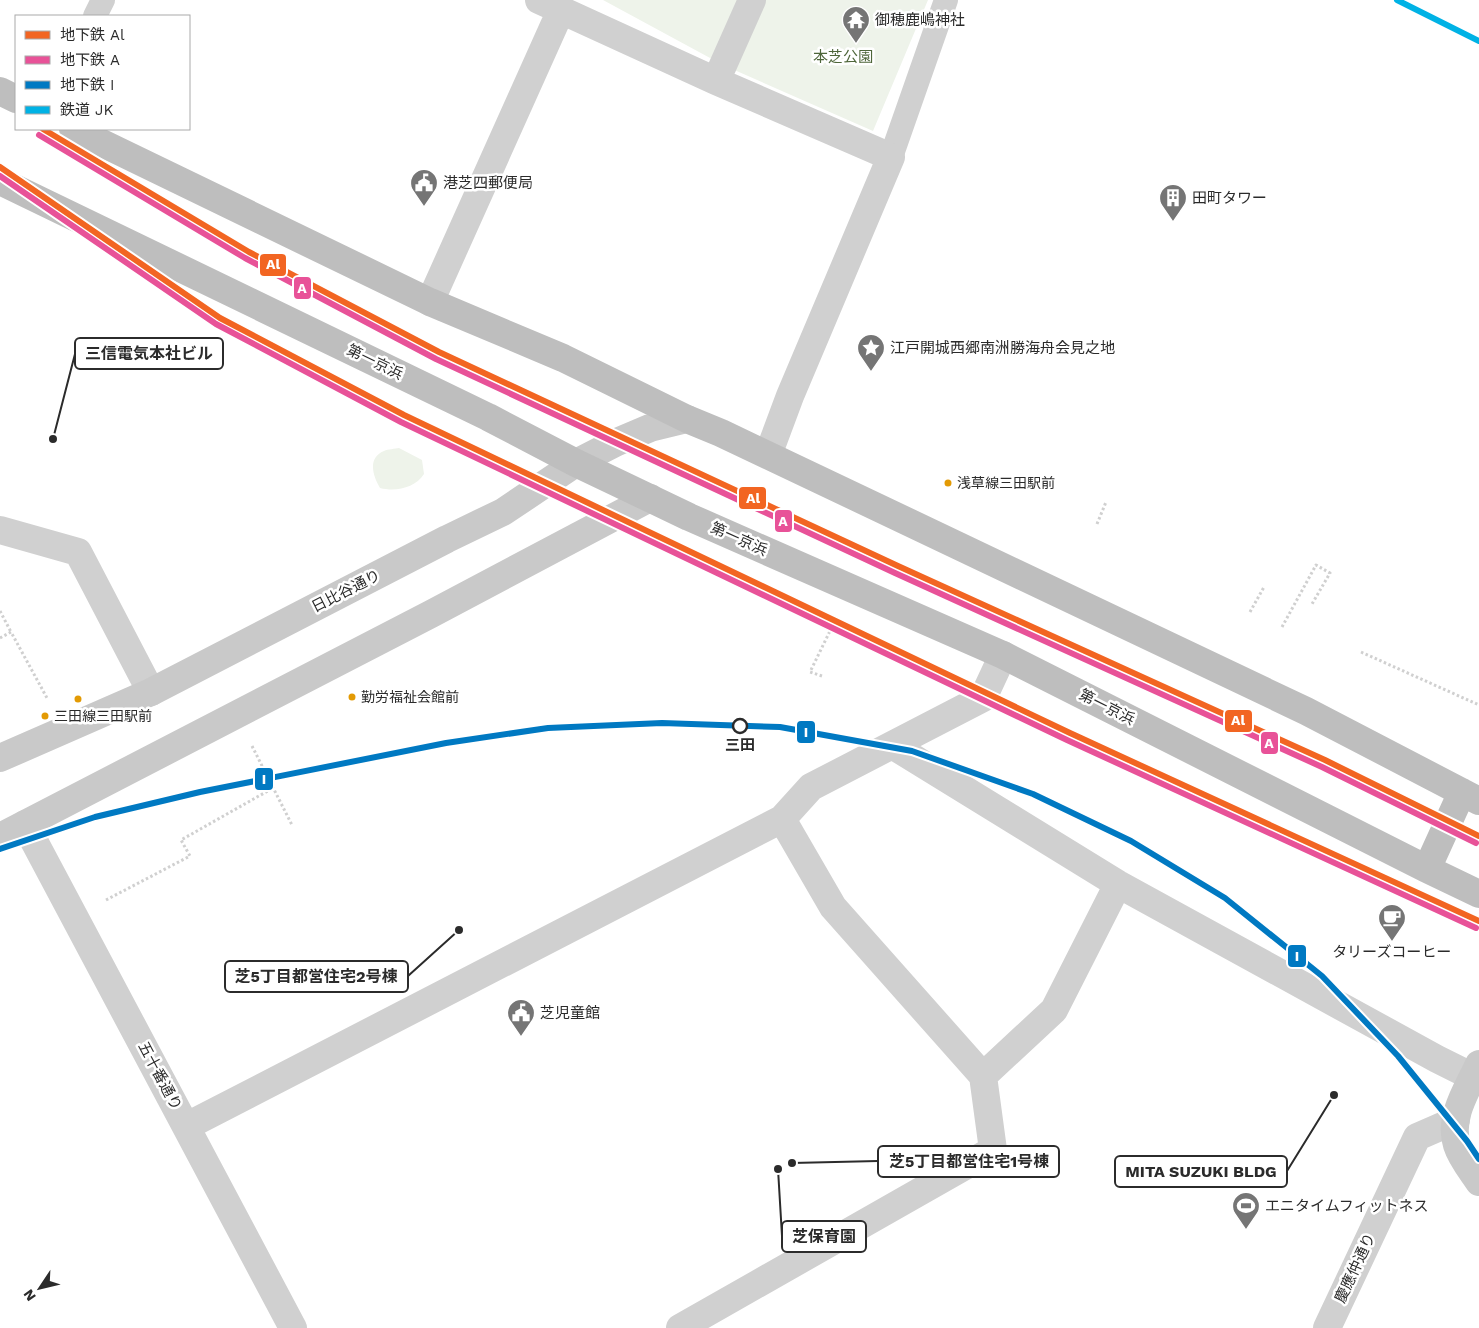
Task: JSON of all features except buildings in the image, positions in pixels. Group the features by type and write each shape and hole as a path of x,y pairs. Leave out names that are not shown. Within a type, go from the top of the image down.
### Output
{"highway":[{"path":"0,90 15,98"},
{"path":"75,130 430,302 564,358 687,419 768,455 1297,707 1470,796 1427,869"},
{"name":"第一京浜","path":"0,180 488,417 576,463 689,517 1003,655 1479,894"}],"main road":[{"name":"日比谷通り","path":"0,758 151,692 503,512 576,463 617,442 650,428 687,419"},
{"path":"0,838 650,498"},
{"path":"1477,1074 1462,1101 1456,1120 1455,1134 1457,1145 1464,1160 1479,1182"}],"street":[{"path":"716,81 752,0"},
{"path":"430,302 550,5 716,81 891,157 790,396 768,455"},
{"path":"0,530 78,552 151,692"},
{"path":"187,1126 782,819 811,787 983,698 1003,655"},
{"path":"892,745 1118,884 1437,1059 1477,1074"},
{"path":"680,1328 992,1150 983,1076 833,907 782,819"},
{"name":"五十番通り","path":"25,824 293,1328"},
{"path":"983,1076 1054,1010 1118,884"},
{"name":"慶應仲通り","path":"1327,1328 1417,1137 1456,1120"}],"lane":[{"path":"96,15 103,0"},
{"path":"891,157 946,0"}],"path":[{"path":"1097,524 1106,502"},
{"path":"1282,627 1316,566 1330,573 1312,604"},
{"path":"1250,612 1264,587"},
{"path":"0,611 47,698"},
{"path":"822,676 810,672 831,629"},
{"path":"0,638 11,632"},
{"path":"1361,652 1479,705"},
{"path":"250,744 292,825"},
{"path":"103,902 190,856 181,840 273,788"}],"green space":[{"name":"本芝公園","path":"603,0 928,0 873,131 723,65"},
{"path":"399,448 422,460 424,474 416,483 405,488 380,488 373,468 375,458 384,451"}],"metro line":[{"name":"Al","path":"45,130 249,252 439,352 898,566 1325,760 1479,836"},
{"name":"A","path":"39,135 245,258 436,359 895,573 1322,767 1476,843"},
{"name":"Al","path":"0,167 220,318 404,415 1070,733 1479,921"},
{"name":"A","path":"0,176 216,324 401,422 1067,740 1476,928"},
{"name":"I","path":"0,849 95,817 200,792 446,743 548,728 662,723 780,727 912,751 1033,794 1131,841 1225,898 1322,976 1398,1056 1467,1141 1479,1159"}],"rail line":[{"name":"JK","path":"1397,0 1479,41"}],"place":[{"name":"御穂鹿嶋神社","path":"856,44"},
{"name":"港芝四郵便局","path":"424,207"},
{"name":"田町タワー","path":"1173,222"},
{"name":"江戸開城西郷南洲勝海舟会見之地","path":"871,372"},
{"name":"三信電気本社ビル","path":"53,439"},
{"name":"浅草線三田駅前","path":"948,483"},
{"name":"勤労福祉会館前","path":"352,697"},
{"name":"三田線三田駅前","path":"45,716"},
{"name":"三田","path":"740,726"},
{"name":"芝5丁目都営住宅2号棟","path":"459,930"},
{"name":"タリーズコーヒー","path":"1392,942"},
{"name":"芝児童館","path":"521,1037"},
{"name":"MITA SUZUKI BLDG","path":"1334,1095"},
{"name":"芝5丁目都営住宅1号棟","path":"792,1163"},
{"name":"芝保育園","path":"778,1169"},
{"name":"エニタイムフィットネス","path":"1246,1230"}]}
